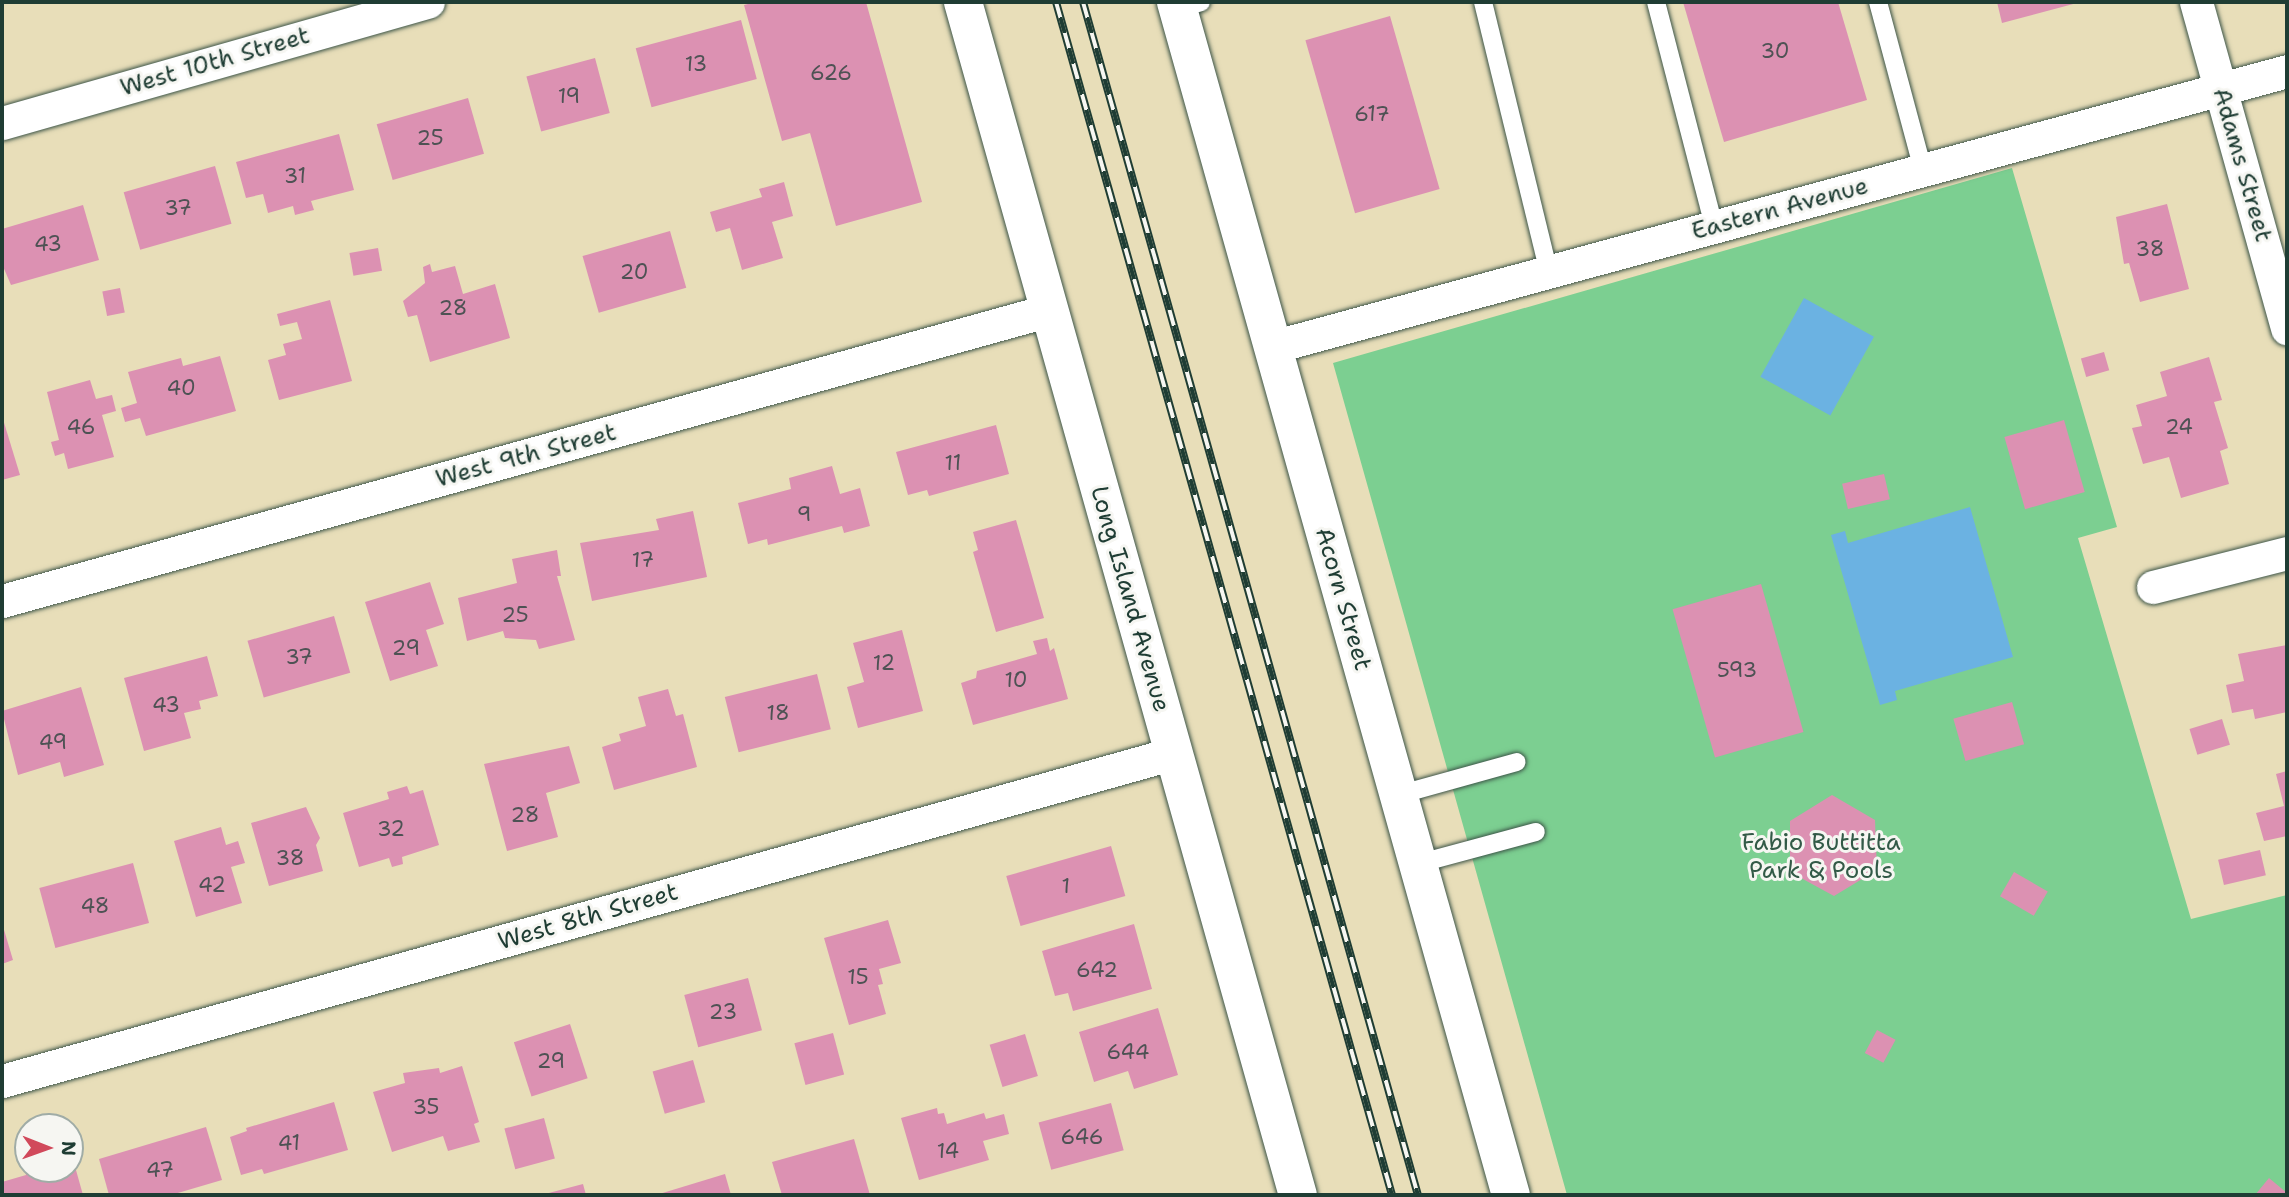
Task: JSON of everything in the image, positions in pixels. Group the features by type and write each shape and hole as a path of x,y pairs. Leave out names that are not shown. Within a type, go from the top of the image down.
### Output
{"street":[{"name":"West 10th Street","path":"2,123 428,2"},
{"name":"Long Island Avenue","path":"963,2 1298,1195"},
{"name":"Adams Street","path":"2196,2 2287,329"},
{"name":"Acorn Street","path":"1185,4 1272,347 1511,1195"},
{"name":"Eastern Avenue","path":"1272,347 2287,71"},
{"name":"West 9th Street","path":"2,601 1050,310"},
{"path":"2153,587 2287,553"},
{"name":"West 8th Street","path":"2,1080 1174,753"}],"lane":[{"path":"1483,2 1549,272"},
{"path":"1656,2 1714,227"},
{"path":"1878,2 1923,170"},
{"path":"1398,795 1517,762"},
{"path":"1417,864 1536,832"}],"green space":[{"name":"Fabio Buttitta Park & Pools","path":"2012,168 2117,527 2078,538 2191,919 2287,895 2287,1195 1567,1195 1333,363"}],"water":[{"path":"1804,298 1874,337 1830,416 1760,377"},
{"path":"1970,507 2013,657 1895,691 1897,700 1880,705 1831,535 1845,531 1848,543"}],"building":[{"path":"756,2 866,2 922,202 836,226 810,133 782,141 744,5"},
{"path":"1683,2 1838,2 1867,100 1724,142"},
{"path":"1997,2 2077,2 2077,3 2002,23"},
{"path":"1390,16 1440,189 1355,213 1305,40"},
{"path":"741,20 757,79 652,107 636,48"},
{"path":"595,58 610,113 541,131 526,76"},
{"path":"468,98 484,154 393,180 377,124"},
{"path":"339,134 354,190 311,201 314,210 295,215 293,206 268,213 263,194 246,198 236,162"},
{"path":"215,166 232,224 140,250 124,192"},
{"path":"784,182 793,216 772,222 783,258 742,270 730,228 716,232 710,212 762,197 759,189"},
{"path":"2167,204 2189,289 2140,302 2129,263 2124,264 2116,217"},
{"path":"83,205 99,260 11,285 2,264 2,229"},
{"path":"670,231 686,288 599,313 583,256"},
{"path":"378,248 382,271 353,276 349,253"},
{"path":"430,264 432,272 455,266 463,294 495,284 510,338 430,362 417,315 408,317 403,301 425,283 423,267"},
{"path":"120,288 125,313 107,316 102,291"},
{"path":"330,300 352,381 279,400 268,360 286,355 283,344 302,339 297,322 280,326 277,314"},
{"path":"2104,352 2109,370 2086,377 2081,359"},
{"path":"220,356 236,411 146,436 140,418 125,422 121,408 137,403 128,372 181,358 183,366"},
{"path":"2209,357 2222,400 2214,402 2228,448 2220,451 2229,484 2181,498 2169,457 2143,464 2132,428 2142,426 2136,405 2167,396 2160,372"},
{"path":"90,380 96,399 112,395 116,411 102,415 114,457 68,469 64,453 55,456 51,442 59,440 47,392"},
{"path":"2,416 20,475 2,480"},
{"path":"2064,420 2085,492 2025,509 2004,437"},
{"path":"996,425 1009,474 929,496 927,490 908,495 896,452"},
{"path":"832,466 840,494 860,488 870,526 844,533 842,526 768,545 767,539 748,544 738,503 791,489 789,478"},
{"path":"1884,474 1890,499 1848,509 1842,484"},
{"path":"693,511 707,577 592,601 580,543 659,530 656,519"},
{"path":"1016,520 1044,618 996,632 973,552 978,550 973,532"},
{"path":"557,550 561,576 557,576 575,640 539,649 536,640 505,638 503,631 467,641 458,598 517,583 512,559"},
{"path":"430,582 444,624 426,630 438,666 390,681 365,602"},
{"path":"1761,584 1803,732 1715,757 1673,609"},
{"path":"334,616 350,673 264,698 247,641"},
{"path":"902,630 923,711 858,728 847,687 864,682 853,643"},
{"path":"1047,638 1050,651 1054,648 1068,699 973,725 961,683 976,678 977,671 1037,654 1033,641"},
{"path":"2287,645 2287,712 2255,719 2253,709 2232,713 2226,685 2244,681 2238,654"},
{"path":"207,656 218,696 199,701 201,709 184,713 191,738 144,751 124,678"},
{"path":"817,674 831,729 739,752 725,697"},
{"path":"81,687 104,765 64,777 60,762 18,775 2,711"},
{"path":"668,689 676,716 683,714 697,767 614,790 602,747 621,741 619,734 646,726 638,697"},
{"path":"2012,702 2024,744 1965,761 1953,719"},
{"path":"2222,719 2230,745 2197,755 2189,729"},
{"path":"569,746 580,783 546,793 558,837 507,851 484,764"},
{"path":"2287,771 2287,836 2264,841 2256,813 2284,806 2276,774"},
{"path":"407,786 410,794 423,790 439,845 402,857 403,864 392,867 389,858 359,867 343,813 389,799 387,792"},
{"path":"1832,795 1875,820 1877,870 1834,896 1790,872 1790,821"},
{"path":"306,807 320,838 316,845 323,871 269,886 251,823"},
{"path":"221,827 226,845 238,841 245,863 231,867 242,903 196,917 174,841"},
{"path":"1111,846 1125,896 1021,926 1006,876"},
{"path":"2260,850 2266,875 2224,885 2218,860"},
{"path":"133,863 149,923 55,948 39,888"},
{"path":"2014,872 2048,891 2034,916 2000,896"},
{"path":"888,920 901,963 879,969 883,984 878,985 886,1014 849,1025 824,938"},
{"path":"2,923 13,960 2,964"},
{"path":"1134,924 1152,989 1073,1011 1068,993 1055,996 1042,951"},
{"path":"748,978 762,1030 698,1047 684,995"},
{"path":"1158,1008 1178,1075 1134,1089 1128,1071 1094,1082 1079,1032"},
{"path":"570,1024 588,1078 532,1096 514,1042"},
{"path":"1877,1030 1896,1040 1883,1063 1865,1053"},
{"path":"833,1033 844,1075 805,1085 794,1043"},
{"path":"1025,1034 1038,1076 1002,1087 990,1045"},
{"path":"693,1060 705,1102 665,1114 653,1072"},
{"path":"462,1066 479,1122 474,1124 480,1142 448,1151 443,1136 392,1152 373,1092 405,1083 403,1073 439,1068 440,1073"},
{"path":"334,1102 348,1150 264,1174 262,1169 241,1175 230,1137 247,1131 246,1128"},
{"path":"1111,1103 1124,1150 1051,1170 1039,1122"},
{"path":"937,1108 938,1114 944,1113 947,1124 984,1113 986,1119 1004,1114 1009,1134 983,1141 989,1160 919,1180 901,1118"},
{"path":"544,1118 555,1159 515,1169 504,1129"},
{"path":"206,1127 222,1180 171,1195 109,1195 99,1159"},
{"path":"854,1139 870,1195 782,1195 772,1162"},
{"path":"725,1174 731,1195 656,1195"},
{"path":"14,1178 14,1183 80,1183 83,1195 2,1195 2,1182"},
{"path":"2269,1178 2287,1193 2287,1195 2255,1195"},
{"path":"583,1184 586,1195 545,1195 545,1194"}],"railway":[{"path":"1056,2 1392,1195"},
{"path":"1083,2 1418,1195"}]}
